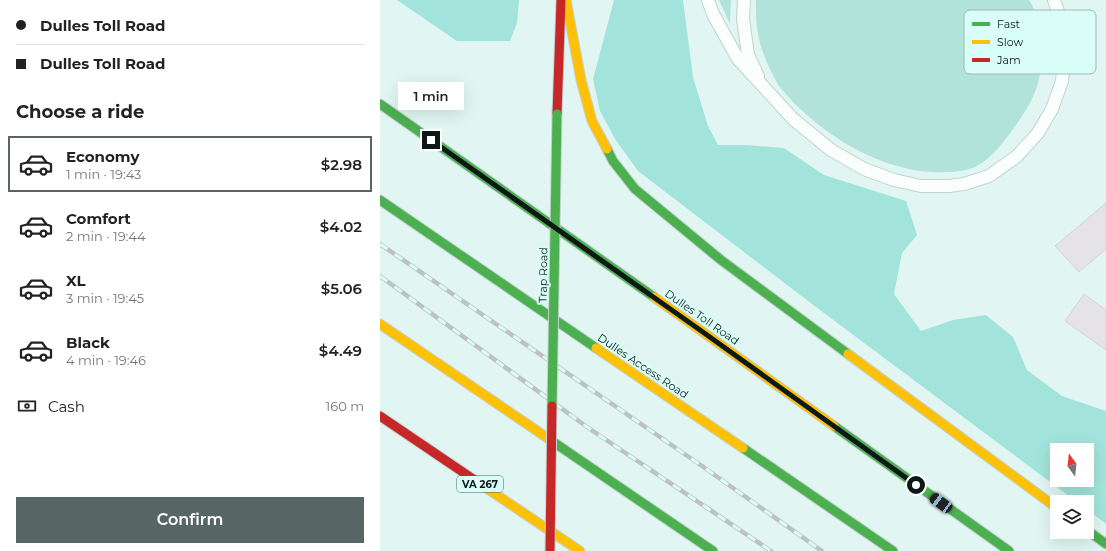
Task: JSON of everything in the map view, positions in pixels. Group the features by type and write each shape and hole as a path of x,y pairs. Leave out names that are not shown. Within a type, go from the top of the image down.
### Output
{"main road":[{"name":"Trap Road","path":"550,551 557,114 561,0"},
{"path":"566,0 581,80 592,121 612,162 635,189 721,260 1050,503"},
{"name":"Dulles Toll Road","path":"380,104 1009,551"},
{"name":"Dulles Access Road","path":"380,200 893,551"},
{"path":"380,324 713,551"},
{"name":"VA 267","path":"380,416 580,551"},
{"path":"1094,535 1106,544"}],"lane":[{"path":"708,0 713,14 738,59 793,119 831,150 864,169 894,180 921,186 949,186 964,184 989,176 1016,157 1038,133 1052,108 1062,82 1063,74"},
{"path":"744,0 743,19 748,55 765,90"},
{"path":"1054,0 1058,10"}],"green space":[{"path":"719,0 731,0 730,24"},
{"path":"756,0 1029,0 1034,10 964,10 964,74 1040,74 1035,93 1029,106 1006,139 985,161 973,168 956,172 924,171 900,167 877,159 854,148 833,135 795,104 775,80 761,46 756,19"}],"shaded area":[{"path":"397,0 519,0 517,23 510,41 457,41"},
{"path":"614,0 683,0 693,77 708,126 718,145 746,145 784,148 824,175 906,201 917,235 902,253 894,294 921,331 953,320 986,315 1013,337 1027,370 1062,396 1106,411 1106,524 1094,515 1094,495 1068,495 1057,487 1094,487 1094,443 1050,443 1050,482 812,304 638,171 615,139 600,111 593,79"}],"building":[{"path":"1106,203 1106,249 1079,272 1055,246"},
{"path":"1084,294 1106,310 1106,350 1065,321"}],"railway":[{"path":"380,244 702,466 822,551"},
{"path":"380,276 587,427 771,551"}],"traffic: fast":[{"path":"380,104 654,297"},
{"path":"552,406 557,114"},
{"path":"607,149 613,161 635,189 721,260 848,354"},
{"path":"380,200 596,348"},
{"path":"834,426 1009,551"},
{"path":"549,439 713,551"},
{"path":"743,448 893,551"},
{"path":"1094,535 1106,544"}],"traffic: slow":[{"path":"566,0 581,80 592,121 607,149"},
{"path":"654,297 834,426"},
{"path":"380,324 549,439"},
{"path":"596,348 743,448"},
{"path":"848,354 1050,503"},
{"path":"473,479 580,551"}],"traffic: jam":[{"path":"557,114 561,0"},
{"path":"550,551 552,406"},
{"path":"380,416 473,479"}],"route":[{"path":"431,140 916,485"}]}
